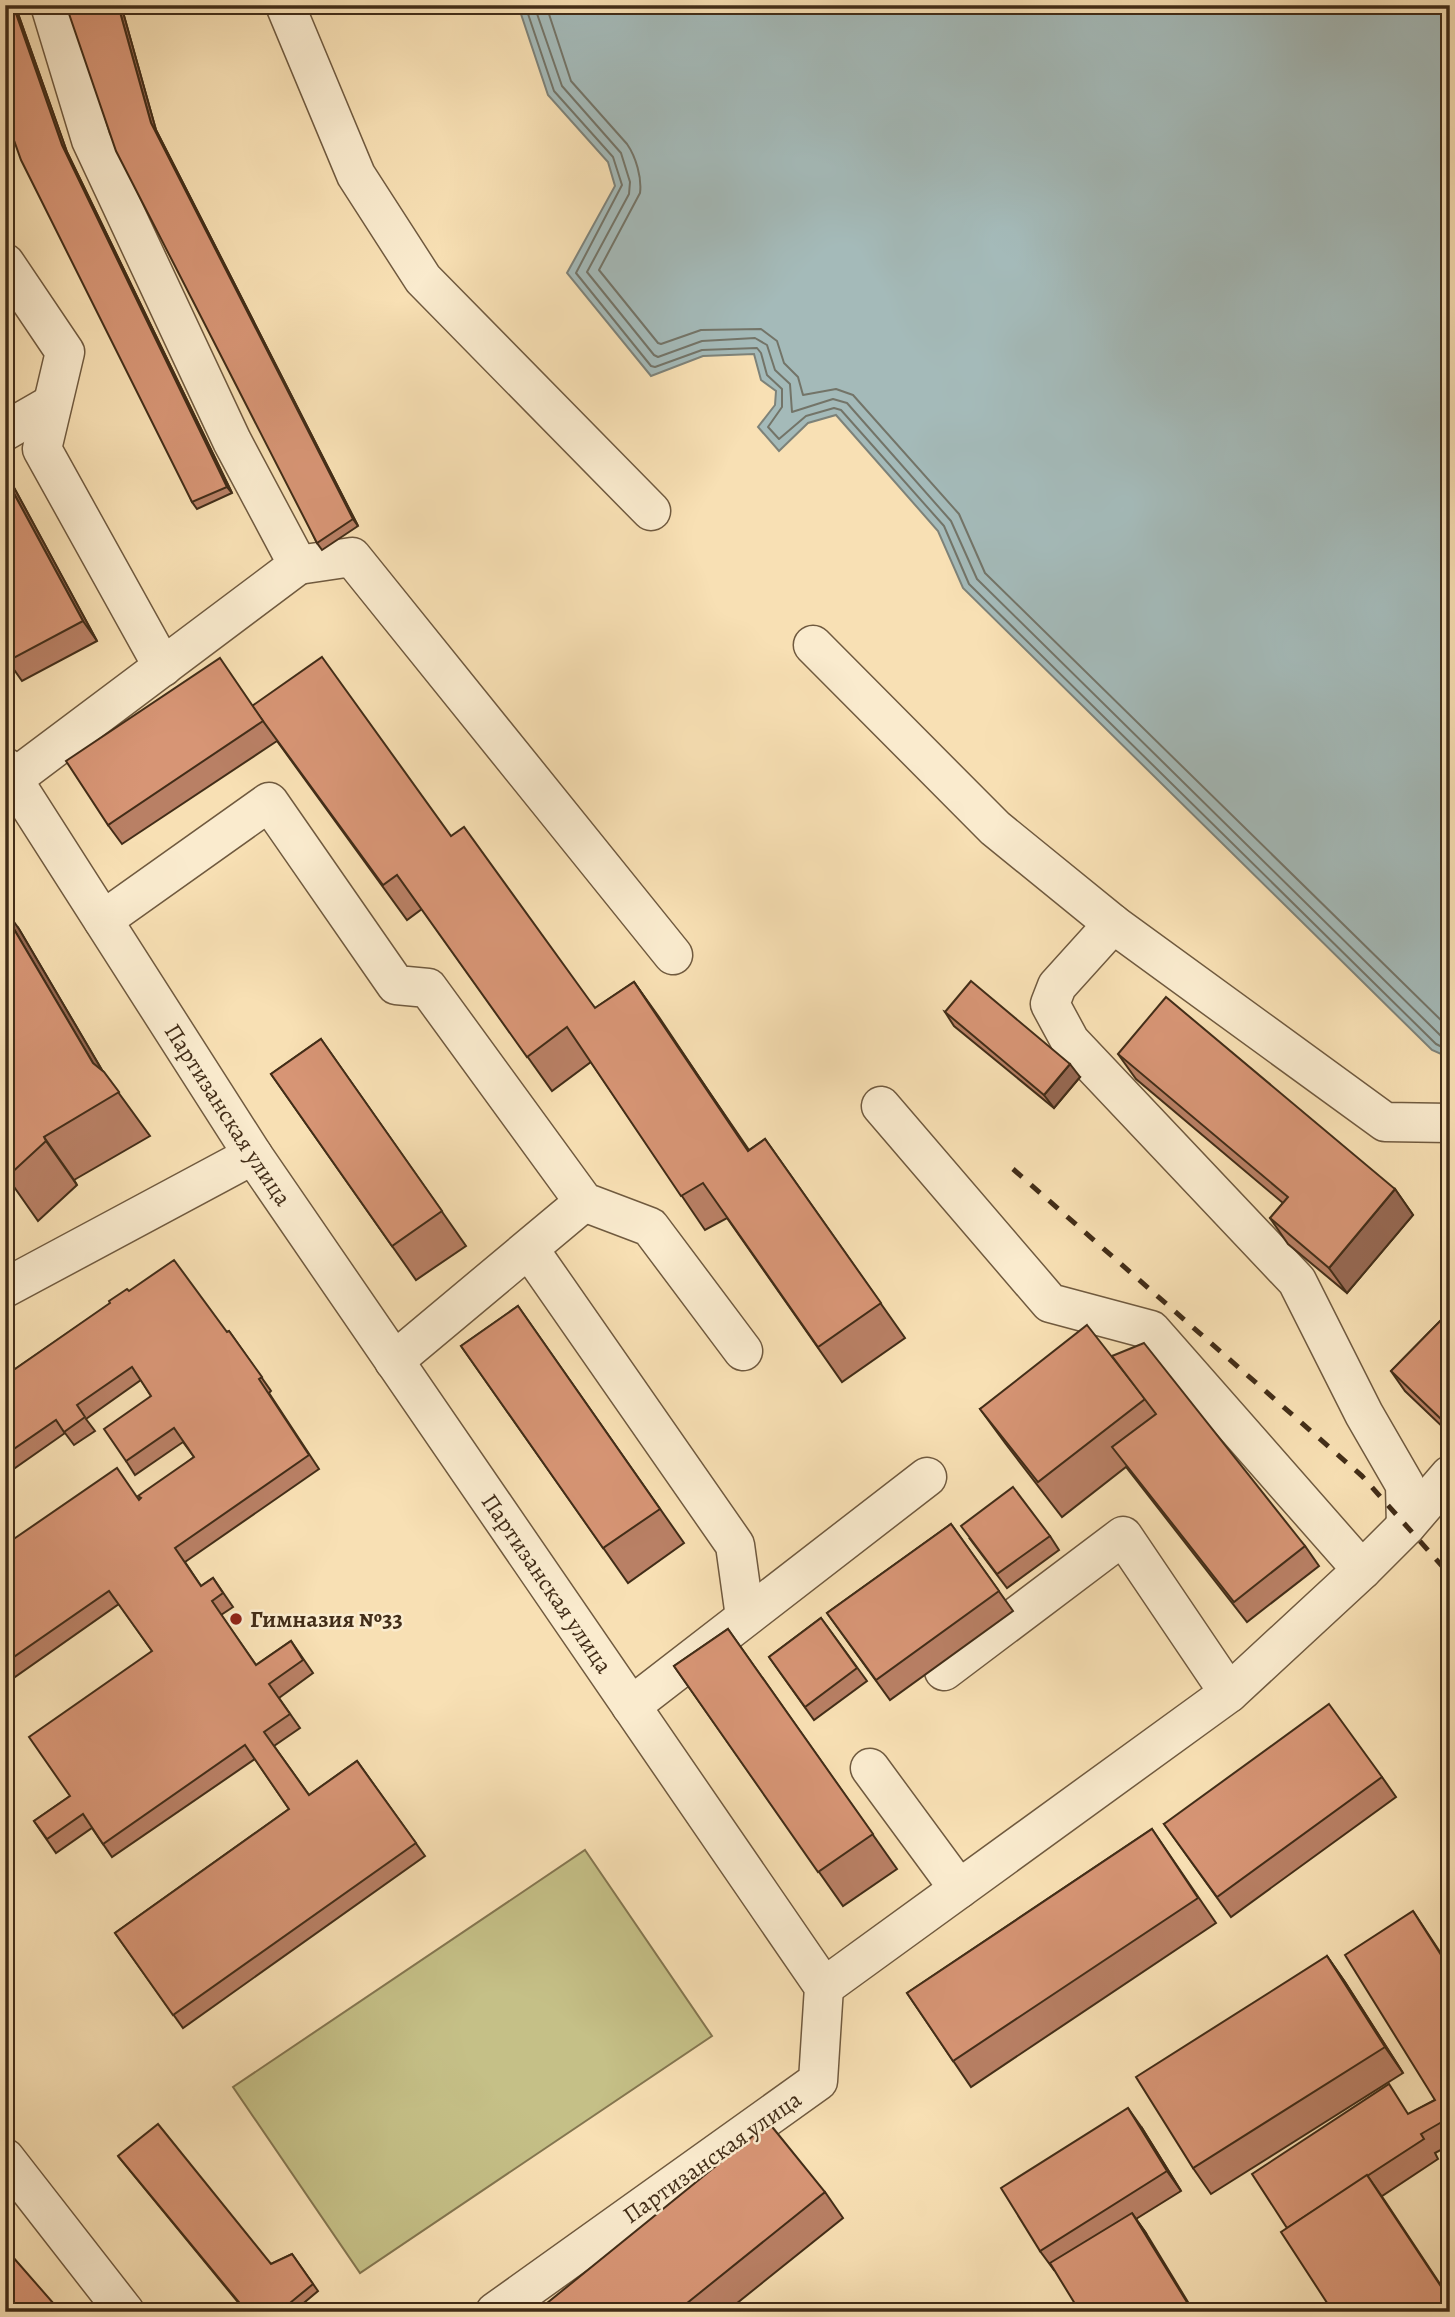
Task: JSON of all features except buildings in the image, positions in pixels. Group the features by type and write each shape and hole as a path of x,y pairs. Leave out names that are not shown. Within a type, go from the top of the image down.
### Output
{"street":[{"path":"50,5 91,140 232,441 298,565"},
{"path":"285,5 356,175 422,279 651,511"},
{"path":"5,263 65,352 42,449 163,667"},
{"path":"5,431 52,404"},
{"path":"9,773 163,667 298,565 352,557 673,955"},
{"path":"813,645 995,828 1113,924 1385,1122 1450,1123"},
{"name":"Партизанская улица","path":"9,773 253,1155 824,1987 818,2081 495,2311"},
{"path":"103,920 270,802 396,985 428,988 584,1202 650,1227 743,1351"},
{"path":"1113,924 1057,986 1050,1004 1070,1041 1297,1281 1363,1414 1405,1485 1406,1526"},
{"path":"881,1106 1050,1303 1151,1330 1362,1570"},
{"path":"10,1275 253,1155"},
{"path":"394,1361 584,1202"},
{"path":"529,1249 735,1545 746,1617"},
{"path":"824,1987 1229,1693 1362,1570 1406,1526 1450,1475"},
{"path":"631,1706 927,1477"},
{"path":"943,1671 1123,1536 1229,1693"},
{"path":"870,1768 959,1889"},
{"path":"5,2158 125,2312"}],"shaded area":[{"path":"585,1850 712,2036 360,2273 233,2087"}],"water":[{"path":"518,5 1450,5 1450,1058 1432,1050 963,588 938,531 836,415 808,423 779,451 758,427 775,405 776,391 761,380 754,354 703,356 651,376 567,273 615,186 608,162 548,95"}],"railway":[{"path":"1013,1169 1362,1476 1450,1575"}],"place":[{"name":"Гимназия №33","path":"236,1619"}]}
